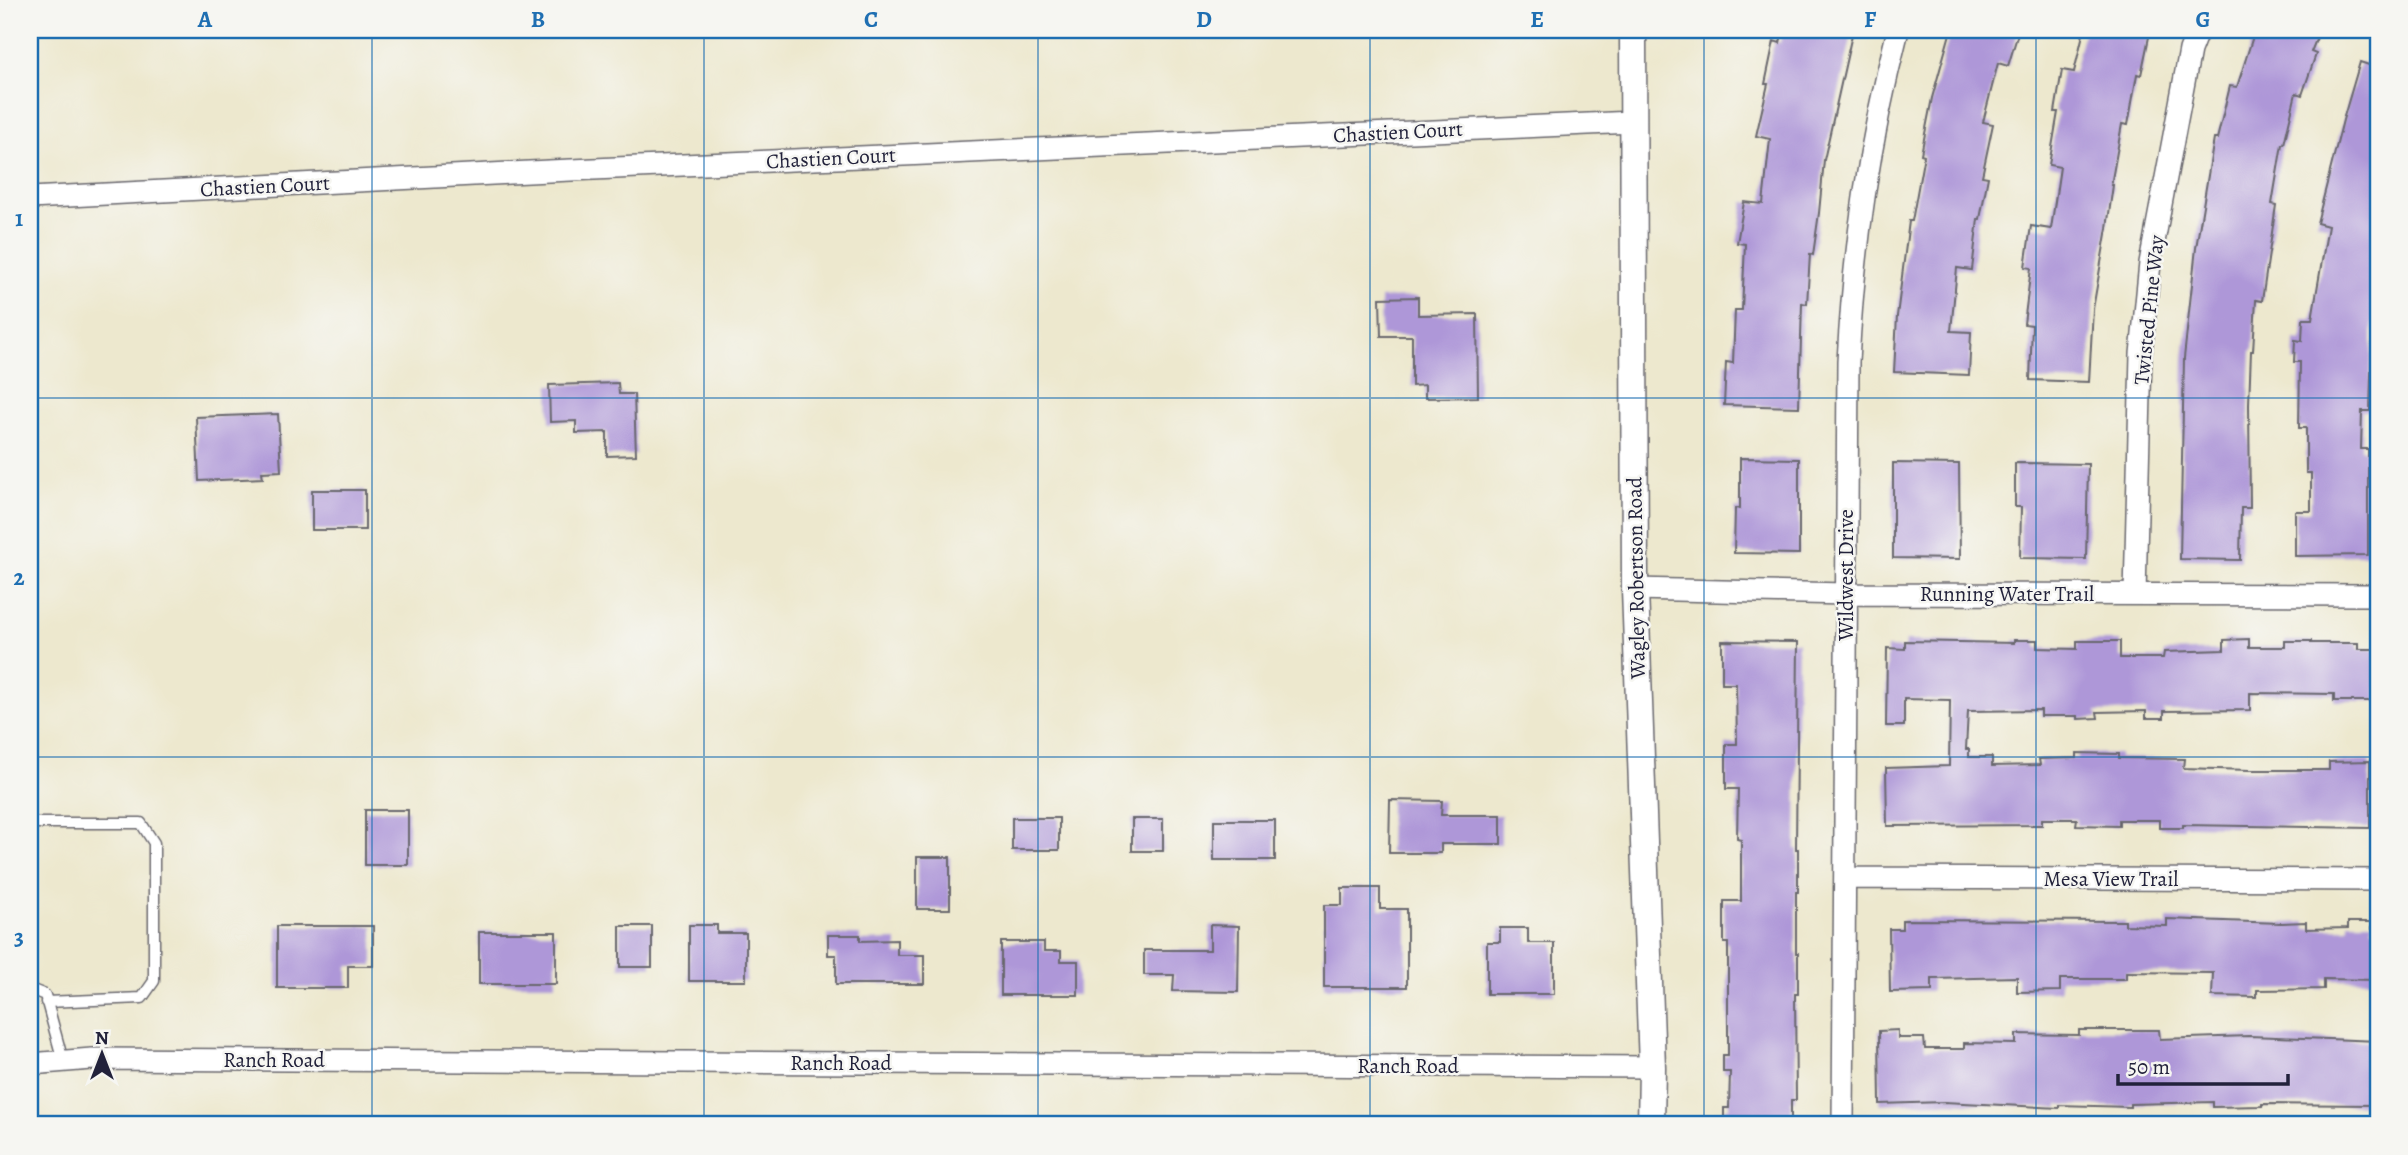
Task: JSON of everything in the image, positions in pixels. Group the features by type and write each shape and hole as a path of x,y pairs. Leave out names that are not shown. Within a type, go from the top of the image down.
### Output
{"street":[{"name":"Wagley Robertson Road","path":"1633,30 1635,589 1652,1067 1651,1125"},
{"name":"Wildwest Drive","path":"1843,1125 1848,362 1853,277 1863,190 1879,104 1898,30"},
{"name":"Twisted Pine Way","path":"2135,594 2141,354 2150,263 2190,50 2198,30"},
{"name":"Chastien Court","path":"30,198 549,171 1633,122"},
{"name":"Running Water Trail","path":"1635,589 1846,594 2378,595"},
{"name":"Mesa View Trail","path":"1844,877 2378,880"},
{"name":"Ranch Road","path":"30,1064 92,1059 1652,1067"}],"lane":[{"path":"30,823 141,822 154,843 154,981 142,998 47,1002"},
{"path":"30,989 45,995 63,1061"}],"building":[{"path":"1783,30 1853,30 1824,160 1813,255 1810,254 1807,304 1802,303 1799,407 1724,405 1726,362 1733,363 1735,310 1742,310 1745,244 1737,243 1744,202 1763,204 1770,139 1756,136 1768,84 1765,84 1774,41 1780,43"},
{"path":"1951,30 2019,30 2008,66 1998,63 1983,122 1993,124 1982,176 1988,177 1978,219 1972,270 1957,268 1951,331 1971,332 1969,375 1894,372 1897,316 1909,221 1912,221 1932,98"},
{"path":"2084,30 2150,32 2141,75 2137,74 2128,125 2122,124 2111,185 2107,228 2093,309 2089,382 2030,380 2032,325 2024,324 2031,268 2025,267 2031,226 2051,229 2060,167 2049,165 2058,112 2055,112 2062,70 2074,72"},
{"path":"2255,30 2320,30 2311,52 2316,54 2302,95 2296,93 2282,144 2272,204 2276,205 2262,301 2256,300 2249,404 2250,508 2241,508 2240,560 2180,559 2184,358 2196,248 2214,139 2217,139 2230,86 2237,87"},
{"path":"2360,62 2378,68 2378,293 2376,304 2373,303 2370,411 2362,411 2361,449 2368,449 2368,555 2295,556 2295,511 2311,511 2311,473 2306,473 2306,428 2299,428 2300,362 2294,362 2295,340 2302,341 2303,319 2312,319 2328,226 2317,223"},
{"path":"1418,297 1418,315 1477,314 1478,397 1425,398 1425,385 1412,386 1412,336 1381,336 1380,298"},
{"path":"618,383 619,394 634,394 636,455 607,456 607,432 576,433 576,421 550,422 549,385"},
{"path":"278,414 281,471 262,472 263,478 199,481 196,417"},
{"path":"1740,458 1799,459 1799,554 1734,553 1735,508 1740,509"},
{"path":"1893,463 1959,464 1960,559 1893,558"},
{"path":"2015,463 2088,464 2086,559 2020,558 2021,507 2015,507"},
{"path":"312,490 365,490 365,530 312,530"},
{"path":"2249,639 2249,647 2285,647 2285,641 2311,641 2358,643 2358,649 2377,649 2376,701 2334,701 2334,694 2250,693 2250,710 2164,711 2164,718 2146,718 2146,711 2097,712 2098,718 2078,719 2078,716 2041,716 2041,710 1968,711 1966,749 1969,749 1969,757 1992,757 1992,766 2040,765 2039,759 2077,758 2077,753 2119,754 2119,758 2184,759 2183,768 2250,770 2329,770 2329,762 2370,761 2370,828 2183,825 2183,828 2159,828 2159,820 2119,820 2119,826 2076,825 2077,819 2042,819 2042,825 1887,826 1886,768 1949,766 1950,700 1904,699 1904,726 1886,726 1887,648 1905,649 1905,641 2014,643 2014,640 2037,640 2037,648 2077,649 2077,641 2120,641 2120,658 2163,658 2164,652 2224,650 2224,640"},
{"path":"1722,641 1798,642 1798,994 1795,994 1796,1100 1791,1100 1791,1125 1724,1125 1724,1108 1729,1108 1730,1072 1723,1072 1723,1055 1728,1055 1728,943 1724,943 1724,901 1741,901 1741,840 1737,839 1738,789 1726,789 1726,744 1737,744 1736,684 1722,684"},
{"path":"1390,800 1442,801 1441,815 1501,815 1501,844 1441,844 1441,853 1389,853"},
{"path":"365,810 408,810 408,865 365,865"},
{"path":"1012,818 1059,818 1059,850 1012,850"},
{"path":"1132,819 1163,819 1163,851 1132,851"},
{"path":"1214,820 1275,820 1275,860 1214,860"},
{"path":"917,857 950,857 950,909 917,909"},
{"path":"1342,888 1380,888 1380,909 1407,909 1407,987 1324,987 1324,905 1342,905"},
{"path":"2167,919 2306,922 2306,929 2348,928 2348,922 2372,922 2372,929 2378,929 2378,980 2324,979 2324,989 2257,990 2257,997 2212,996 2213,973 2126,972 2126,979 2060,979 2060,991 2017,992 2017,977 1932,979 1932,991 1890,992 1889,929 1902,929 1902,920 2125,921 2125,925 2167,926"},
{"path":"689,925 717,925 717,933 746,933 746,981 689,981"},
{"path":"1210,925 1239,926 1238,992 1173,991 1174,975 1144,975 1144,950 1210,950"},
{"path":"277,926 373,926 373,966 348,966 348,988 277,988"},
{"path":"620,926 652,926 652,967 620,967"},
{"path":"1500,928 1528,928 1528,943 1554,943 1554,994 1487,994 1487,942 1500,942"},
{"path":"479,932 556,932 556,984 479,984"},
{"path":"828,935 860,935 860,941 897,940 897,955 924,955 924,984 836,984 836,955 828,955"},
{"path":"1001,942 1044,942 1044,951 1061,951 1061,961 1078,961 1078,995 1001,995"},
{"path":"1898,1030 1898,1038 1924,1038 1925,1049 1964,1049 1964,1043 2016,1044 2016,1034 2079,1035 2079,1030 2159,1030 2160,1039 2249,1036 2378,1041 2378,1105 2262,1104 2213,1107 2213,1102 2130,1104 2130,1107 2059,1105 2059,1108 1944,1102 1880,1104 1879,1031"}]}
